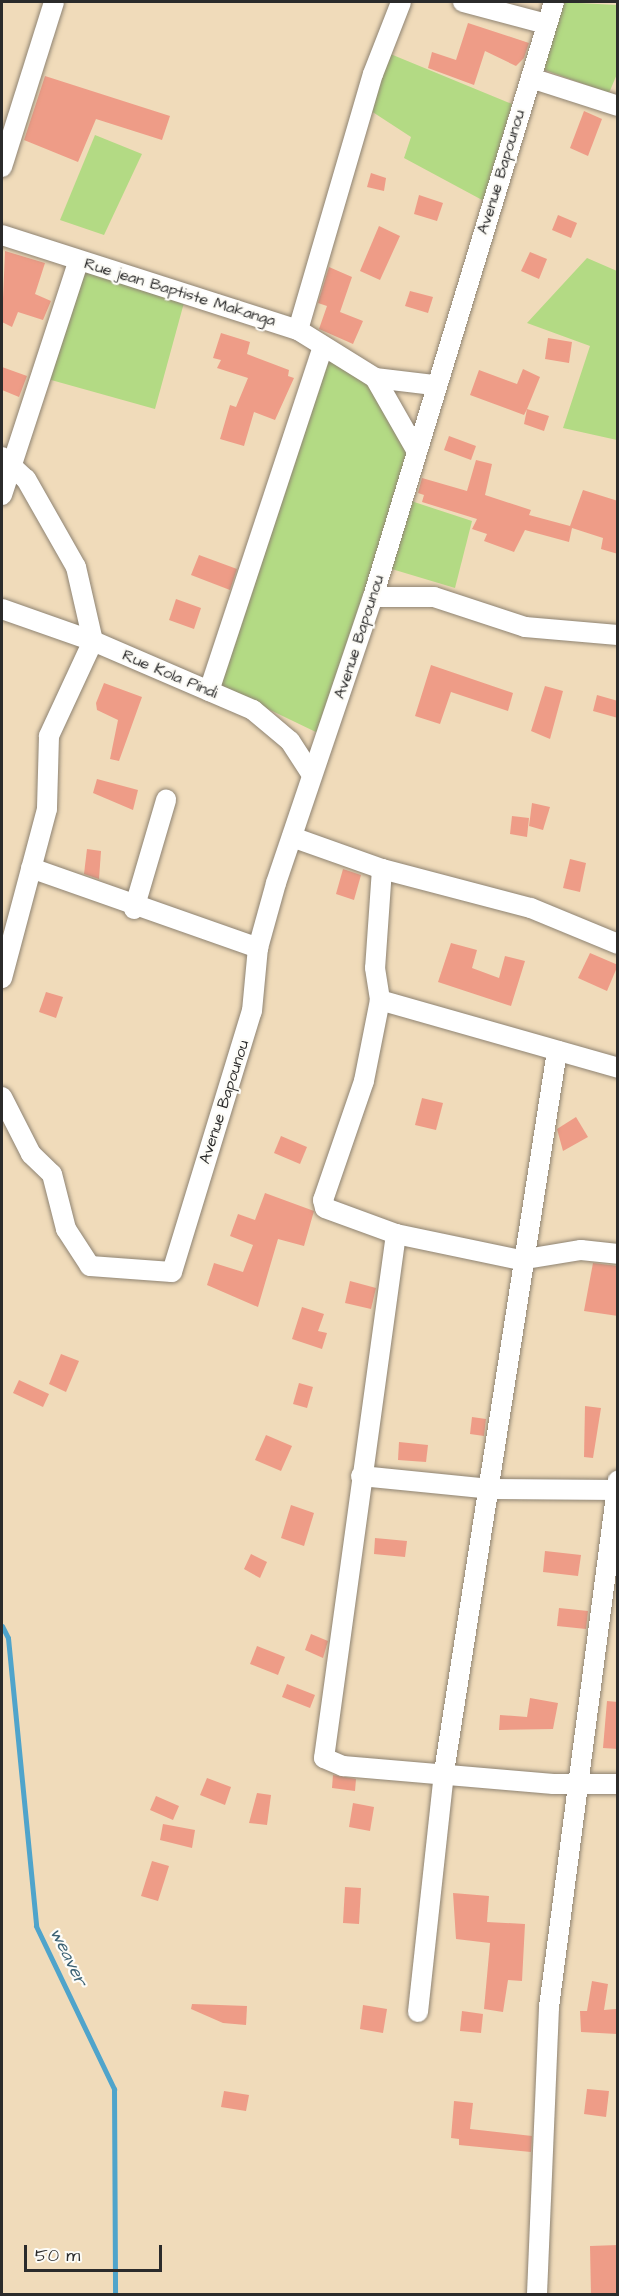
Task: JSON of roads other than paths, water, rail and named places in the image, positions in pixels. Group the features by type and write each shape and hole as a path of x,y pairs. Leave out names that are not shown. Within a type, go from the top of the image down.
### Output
{"street":[{"path":"2,167 54,2"},
{"path":"298,330 373,74 401,2"},
{"path":"463,2 546,24"},
{"name":"Avenue Bapounou","path":"2,1097 31,1154 52,1174 66,1229 90,1266 172,1272 252,1011 258,948 292,837 373,597 434,385 554,2"},
{"path":"531,78 618,106"},
{"name":"Rue jean Baptiste Makanga","path":"2,235 78,262 298,330 375,378 415,448"},
{"path":"2,495 7,460 78,262"},
{"path":"209,690 323,347"},
{"path":"375,378 434,385"},
{"path":"2,978 47,809 49,736 93,641 76,567 7,460"},
{"path":"373,597 434,597 525,627 618,635"},
{"name":"Rue Kola Pindi","path":"2,609 93,641 209,690 273,723 312,776"},
{"path":"134,909 166,800"},
{"path":"292,837 382,869 531,908 618,944"},
{"path":"31,868 134,909 258,948"},
{"path":"382,869 375,968 380,1000 364,1081 323,1200 332,1214 396,1234 520,1260 581,1250 618,1254"},
{"path":"380,1000 618,1068"},
{"path":"417,2012 444,1772 492,1489 520,1260 557,1050"},
{"path":"396,1234 324,1758 343,1766 618,1784"},
{"path":"361,1476 492,1489 617,1486 549,2007 537,2295"}],"waterway":[{"name":"weaver","path":"2,1626 8,1638 36,1926 114,2089 115,2294"}]}
